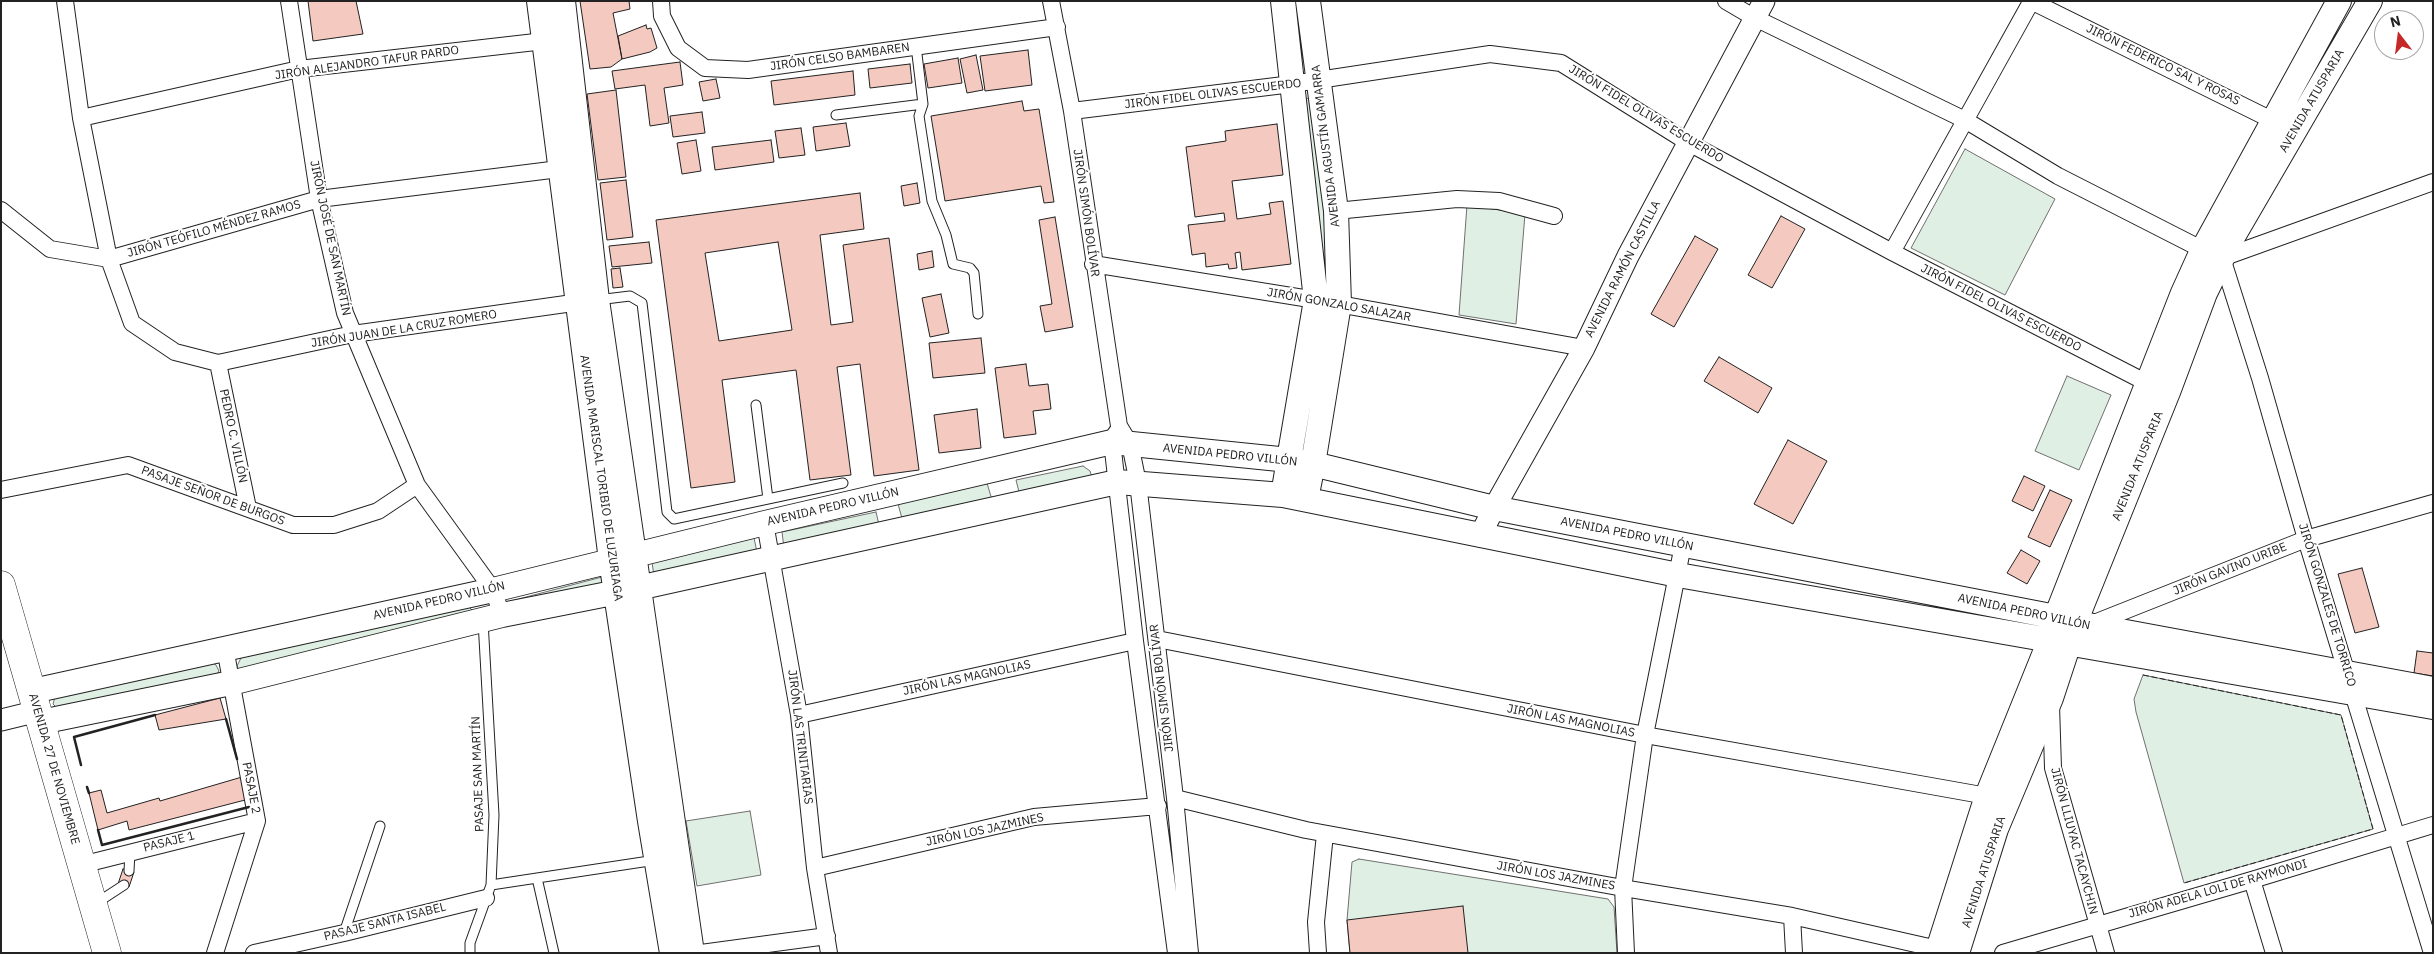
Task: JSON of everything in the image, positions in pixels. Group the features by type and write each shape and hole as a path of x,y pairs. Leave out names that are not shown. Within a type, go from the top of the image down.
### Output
{"highway":[{"name":"AVENIDA 27 DE NOVIEMBRE","path":"1,586 107,953"}],"main road":[{"name":"AVENIDA MARISCAL TORIBIO DE LUZURIAGA","path":"538,1 559,169 587,301"},
{"name":"AVENIDA MARISCAL TORIBIO DE LUZURIAGA","path":"563,1 587,301 627,590 640,755 661,819 667,858 672,953"},
{"path":"1284,1 1316,300 1290,460 1294,497"},
{"name":"AVENIDA AGUSTÍN GAMARRA","path":"1294,497 1313,464 1339,304 1336,210 1308,1"},
{"name":"AVENIDA ATUSPARIA","path":"1944,951 1986,796 2068,629 2158,388 2212,255 2273,120 2339,1"},
{"name":"AVENIDA ATUSPARIA","path":"2212,255 2293,132 2364,3"},
{"name":"AVENIDA PEDRO VILLÓN","path":"37,708 224,648 493,590 622,557 1002,468 1120,438 1313,464 1494,508 1683,545 2068,629 2351,682 2433,689"},
{"path":"1002,468 1011,505"},
{"name":"AVENIDA PEDRO VILLÓN","path":"37,708 231,683 492,618 1011,505 1127,483 1294,497 1678,575 2068,629"},
{"path":"886,495 894,531"},
{"name":"AVENIDA MARISCAL TORIBIO DE LUZURIAGA","path":"627,590 664,750 661,819"},
{"name":"AVENIDA ATUSPARIA","path":"1944,951 2051,698 2068,629"},
{"name":"AVENIDA PEDRO VILLÓN","path":"2351,682 2433,707"},
{"path":"640,755 664,750"},
{"name":"AVENIDA MARISCAL TORIBIO DE LUZURIAGA","path":"667,858 692,953"}],"street":[{"name":"JIRÓN JUAN DE LA CRUZ ROMERO","path":"65,1 82,118 109,259 132,324 174,352 218,363 353,334 587,301"},
{"name":"JIRÓN JOSÉ DE SAN MARTÍN","path":"289,1 319,199 345,313 417,485 493,590 492,618"},
{"name":"JIRÓN CELSO BAMBAREN","path":"661,1 662,16 678,48 705,68 748,70 1057,27"},
{"name":"JIRÓN SIMÓN BOLÍVAR","path":"1052,1 1072,111 1127,483 1157,639 1190,953"},
{"path":"1726,1 1760,10 1965,120 2058,176 2212,255 2433,182"},
{"path":"1892,252 2031,1"},
{"name":"JIRÓN FEDERICO SAL Y ROSAS","path":"2031,1 2055,6 2293,132"},
{"name":"AVENIDA RAMÓN CASTILLA","path":"1480,536 1584,348 1628,256 1760,10"},
{"name":"JIRÓN ALEJANDRO TAFUR PARDO","path":"82,118 299,70 567,38"},
{"name":"JIRÓN FIDEL OLIVAS ESCUERDO","path":"1072,111 1292,84 1490,54 1562,63 1689,143 1892,252 2158,388"},
{"name":"JIRÓN TEÓFILO MÉNDEZ RAMOS","path":"1,210 50,249 109,259 319,199 559,169"},
{"path":"1336,210 1457,199 1499,201 1554,216"},
{"name":"JIRÓN GONZALES DE TORRICO","path":"2212,255 2260,378 2306,539 2432,953"},
{"name":"JIRÓN GONZALO SALAZAR","path":"1094,264 1316,300 1584,348"},
{"name":"PEDRO C. VILLÓN","path":"218,363 248,508"},
{"name":"PASAJE SEÑOR DE BURGOS","path":"1,490 128,465 293,525 334,525 378,512 417,485"},
{"name":"JIRÓN SIMÓN BOLÍVAR","path":"1127,483 1135,641 1176,953"},
{"name":"JIRÓN GAVINO URIBE","path":"2068,629 2306,539 2433,503"},
{"name":"JIRÓN LAS TRINITARIAS","path":"765,523 799,715 816,868 829,953"},
{"path":"1626,953 1623,888 1645,735 1683,545"},
{"name":"JIRÓN LAS MAGNOLIAS","path":"1157,639 1645,735 1986,796"},
{"name":"JIRÓN LAS MAGNOLIAS","path":"799,715 1135,641"},
{"name":"PASAJE 2","path":"214,953 257,821 224,648"},
{"name":"JIRÓN LLIUYAC TACAYCHIN","path":"2051,698 2053,768 2106,953"},
{"path":"1,720 37,708"},
{"name":"JIRÓN LOS JAZMINES","path":"1175,798 1324,834 1623,888 1792,916 1944,951"},
{"name":"JIRÓN LOS JAZMINES","path":"816,868 1034,817 1158,806"},
{"name":"PASAJE 1","path":"81,865 257,821"},
{"name":"JIRÓN ADELA LOLI DE RAYMONDI","path":"2003,953 2252,880 2433,824"},
{"path":"1318,953 1316,922 1324,834"},
{"path":"2252,880 2274,953"},
{"name":"PASAJE SANTA ISABEL","path":"254,953 344,933 488,891"},
{"path":"1792,916 1794,953"},
{"path":"701,953 827,936"}],"lane":[{"path":"916,46 923,104 919,116 932,201 946,235 952,264 970,268 974,273 978,314"},
{"path":"836,115 923,104"},
{"path":"587,301 630,296 642,302 667,512 674,519 843,483"},
{"path":"756,405 768,499"},
{"name":"PASAJE SAN MARTÍN","path":"470,953 470,943 488,891 494,815 492,618"},
{"path":"344,933 380,826"},
{"path":"129,871 130,852"},
{"path":"488,891 537,878 667,858"},
{"path":"537,878 554,953"},
{"path":"93,906 124,886"}],"green space":[{"path":"1315,97 1335,291 1322,292 1304,99"},
{"path":"1965,149 2055,199 2005,295 1911,248"},
{"path":"1467,205 1525,214 1516,324 1459,315"},
{"path":"2067,376 2111,395 2079,470 2035,451"},
{"path":"1083,466 1090,471 1092,477 1020,496 1016,480"},
{"path":"987,483 992,500 903,522 898,504"},
{"path":"876,512 880,529 784,548 782,532"},
{"path":"754,538 757,552 654,576 652,562"},
{"path":"602,577 601,590 511,601"},
{"path":"468,606 473,611 240,673 237,666 241,658 249,654"},
{"path":"209,660 216,665 219,671 215,677 58,709 53,704 55,697"},
{"path":"2143,675 2341,715 2373,829 2184,883 2136,712 2134,699"},
{"path":"750,811 761,875 697,886 686,821"},
{"path":"1359,859 1608,899 1614,907 1617,953 1350,953 1347,920 1352,862"}],"building":[{"path":"308,1 356,1 363,34 313,41"},
{"path":"580,1 629,1 630,9 613,13 622,59 611,67 590,69"},
{"path":"646,25 647,29 651,28 657,48 650,52 622,59 618,36"},
{"path":"1028,50 1032,85 985,91 980,56"},
{"path":"976,55 983,90 967,93 960,59"},
{"path":"958,58 962,83 928,88 924,64"},
{"path":"680,62 683,85 664,88 669,123 650,126 645,85 615,89 612,71"},
{"path":"910,64 912,83 870,88 868,69"},
{"path":"853,71 855,95 774,105 771,81"},
{"path":"716,79 720,98 703,101 699,82"},
{"path":"616,90 626,177 598,180 587,94"},
{"path":"1022,101 1024,111 1039,109 1054,202 1044,203 1041,186 945,201 931,116"},
{"path":"702,112 705,133 673,137 670,116"},
{"path":"846,123 850,146 816,151 813,127"},
{"path":"1277,124 1283,175 1232,181 1237,219 1271,214 1269,203 1283,201 1291,264 1242,270 1240,252 1235,253 1237,268 1229,269 1228,264 1206,267 1205,253 1192,255 1188,225 1225,221 1224,213 1195,217 1186,147 1226,141 1225,131"},
{"path":"801,128 805,155 779,158 775,131"},
{"path":"696,140 701,171 682,174 677,143"},
{"path":"771,140 774,162 715,170 712,147"},
{"path":"626,180 633,237 607,240 600,183"},
{"path":"917,183 920,203 904,206 901,186"},
{"path":"860,193 864,229 820,235 831,325 853,322 843,245 889,238 919,470 874,476 860,364 837,367 851,475 810,480 796,370 722,380 735,482 691,488 656,220","holes":["778,242 792,330 719,341 705,253"]},
{"path":"1781,216 1805,229 1772,288 1748,275"},
{"path":"1055,217 1073,327 1045,332 1040,306 1052,304 1039,220"},
{"path":"1695,236 1718,249 1674,327 1651,314"},
{"path":"649,242 652,263 612,267 609,246"},
{"path":"932,251 934,267 919,270 917,254"},
{"path":"620,268 623,287 613,288 611,269"},
{"path":"941,294 949,333 930,337 922,298"},
{"path":"981,338 985,373 933,378 929,343"},
{"path":"1719,357 1772,388 1758,413 1704,381"},
{"path":"1026,364 1029,386 1048,384 1051,409 1033,411 1036,434 1004,438 995,368"},
{"path":"977,409 981,448 939,453 934,415"},
{"path":"1788,440 1827,461 1793,524 1754,504"},
{"path":"2024,476 2045,486 2033,511 2012,501"},
{"path":"2050,490 2072,500 2050,547 2028,537"},
{"path":"2021,550 2040,561 2027,584 2007,573"},
{"path":"2362,568 2379,627 2355,633 2338,574"},
{"path":"2417,651 2433,653 2433,676 2414,673"},
{"path":"220,698 226,719 159,730 155,715"},
{"path":"242,777 249,799 129,830 127,821 98,830 89,793 101,790 107,813 159,798 160,801"},
{"path":"123,869 134,872 129,887 118,884"},
{"path":"1463,906 1468,953 1350,953 1347,920"}],"fence":[{"path":"2143,675 2341,715 2373,829 2184,883"}],"wall":[{"path":"81,765 74,737 155,715"},
{"path":"226,719 237,759"},
{"path":"87,787 89,793"},
{"path":"98,830 102,845 249,807"}]}
